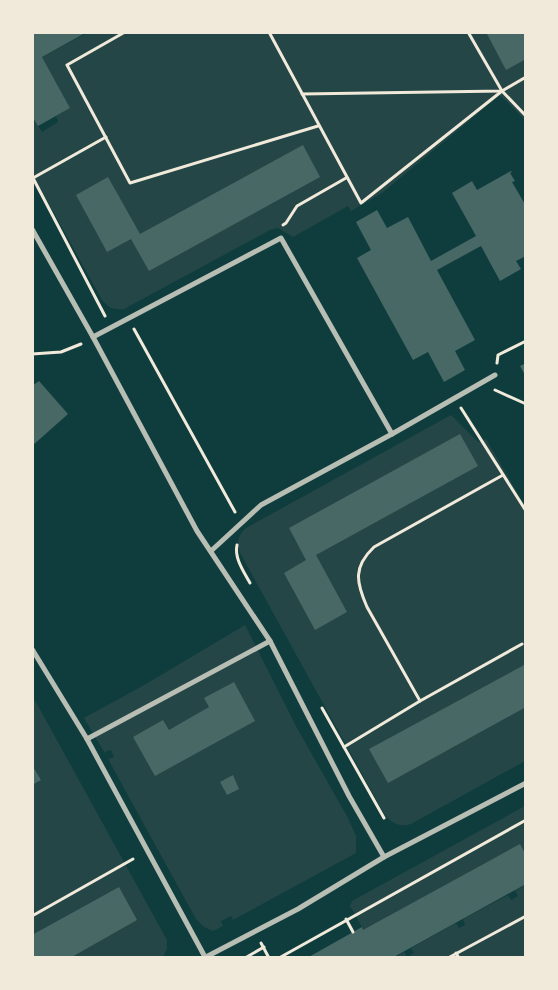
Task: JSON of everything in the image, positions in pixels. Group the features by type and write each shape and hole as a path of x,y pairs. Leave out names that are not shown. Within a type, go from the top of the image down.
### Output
{"street":[{"path":"32,229 93,337 197,531 270,641 348,796 384,857"},
{"path":"93,337 281,238 392,434"},
{"path":"211,551 261,505 392,434 495,375"},
{"path":"87,739 270,641"},
{"path":"32,649 87,739 205,957 298,909 384,857 526,783"}],"path":[{"path":"125,32 67,65 130,182 318,126"},
{"path":"269,32 361,203 502,91 526,77"},
{"path":"468,32 502,91 526,116"},
{"path":"302,94 502,91"},
{"path":"106,137 33,178 106,318"},
{"path":"277,228 286,223 297,206 346,178"},
{"path":"128,319 245,530 239,536 236,552 252,586"},
{"path":"32,354 61,352 93,337"},
{"path":"495,375 498,355 526,341"},
{"path":"487,394 495,390 526,404"},
{"path":"453,412 462,408 526,511"},
{"path":"420,701 367,607 358,582 359,570 364,557 374,547 503,475"},
{"path":"344,747 420,701 522,644"},
{"path":"320,705 384,818"},
{"path":"279,958 526,820"},
{"path":"32,916 133,859"},
{"path":"448,958 526,916"},
{"path":"346,919 353,932"},
{"path":"245,958 264,947"},
{"path":"456,953 459,958"}],"shaded area":[{"path":"87,33 525,33 525,120 500,95 382,193 351,211 348,206 293,237 278,228 270,230 124,309 114,309 102,300 33,175 32,116 42,132 58,122 56,116 70,108 42,57"},
{"path":"451,415 478,442 486,439 525,506 525,761 411,824 398,825 388,819 383,812 239,551 238,541 246,528"},
{"path":"245,625 297,728 348,818 356,836 356,853 233,920 231,916 221,921 223,926 213,931 204,927 196,919 108,759 114,757 111,750 105,752 107,757 84,718 146,684"},
{"path":"32,695 167,940 167,949 163,957 33,957"},
{"path":"525,806 525,855 496,857 364,931 350,906 352,901"},
{"path":"525,885 525,957 394,958 404,952 407,957 414,953 411,948 456,923 459,928 465,925 463,919 508,895 511,900 518,896 515,891"}],"building":[{"path":"32,32 87,32 42,57 70,108 38,126 32,116"},
{"path":"486,32 526,32 526,59 506,70"},
{"path":"303,145 320,177 149,271 131,239 107,252 76,195 108,177 140,234"},
{"path":"511,171 510,173 515,181 512,182 526,206 526,256 516,261 521,269 500,281 481,246 437,270 475,340 455,351 465,370 444,382 428,352 413,360 357,258 371,250 356,222 377,210 387,228 408,217 431,261 476,236 452,193 472,181 477,190"},
{"path":"526,363 526,377 520,366"},
{"path":"39,381 68,414 32,446 32,386"},
{"path":"460,434 478,466 316,555 347,612 315,630 284,573 306,560 289,528"},
{"path":"526,664 526,707 388,783 369,749"},
{"path":"234,682 255,721 155,776 133,737 163,720 169,730 209,707 204,698"},
{"path":"32,765 41,780 32,785"},
{"path":"233,775 239,789 227,795 220,782"},
{"path":"520,844 526,855 526,884 392,958 307,958 362,927 363,930"},
{"path":"119,887 137,920 70,958 32,958 32,935"}]}
